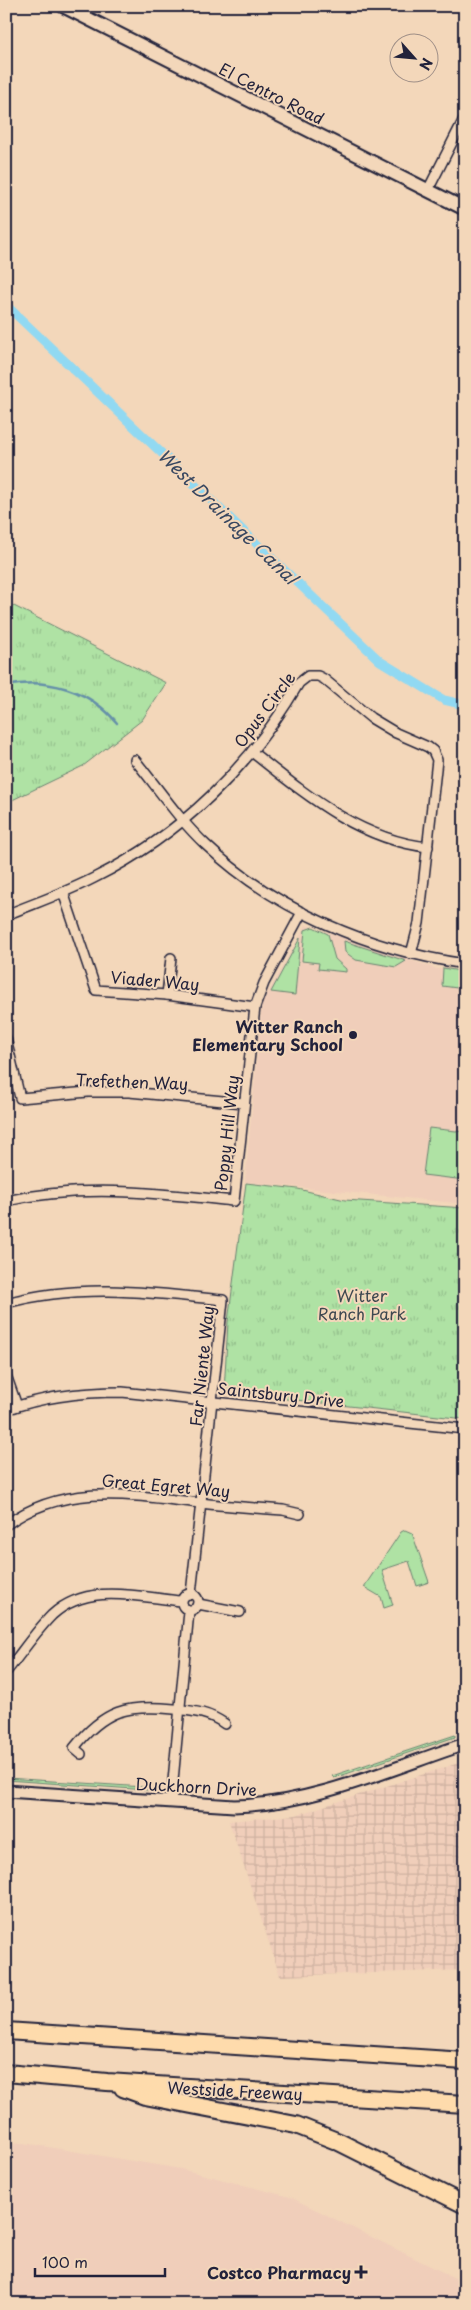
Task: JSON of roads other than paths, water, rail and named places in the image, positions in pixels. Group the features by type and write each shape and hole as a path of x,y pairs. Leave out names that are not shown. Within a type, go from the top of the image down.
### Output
{"highway":[{"path":"6,2031 465,2061"},
{"path":"348,2052 465,2050"},
{"name":"Westside Freeway","path":"6,2073 107,2082 465,2104"},
{"path":"107,2082 145,2096 296,2125 339,2142 465,2206"}],"main road":[{"name":"El Centro Road","path":"63,6 465,209"}],"street":[{"path":"428,190 465,117"},
{"name":"Opus Circle","path":"6,915 63,892 122,863 184,820 214,793 252,752 278,717 299,683 308,676 318,676 371,718 433,751 437,760 419,922 411,954"},
{"path":"252,752 298,789 349,821 397,842 428,846"},
{"path":"135,760 204,843 246,878 302,912 358,937 411,954 465,964"},
{"name":"Viader Way","path":"63,892 96,990 167,995 256,1007"},
{"name":"Poppy Hill Way","path":"6,1201 51,1194 110,1190 152,1192 234,1201 256,1007 264,983 302,912"},
{"path":"167,995 171,958"},
{"name":"Trefethen Way","path":"6,1038 20,1098 58,1094 129,1092 244,1103"},
{"name":"Far Niente Way","path":"6,1303 61,1292 114,1289 223,1300 191,1594"},
{"path":"6,1375 17,1406"},
{"name":"Saintsbury Drive","path":"6,1410 63,1395 122,1392 465,1429"},
{"name":"Great Egret Way","path":"6,1525 36,1508 62,1498 88,1494 140,1495 201,1503 283,1510 300,1514"},
{"path":"6,1672 46,1621 61,1608 74,1601 92,1595 107,1594 181,1601"},
{"path":"191,1594 197,1598 198,1604 195,1609 189,1611 183,1608 181,1601 184,1596 191,1594"},
{"path":"198,1604 240,1612"},
{"path":"171,1802 178,1709 189,1611"},
{"path":"81,1754 74,1748 88,1730 108,1716 140,1706 210,1714 224,1724"},
{"name":"Duckhorn Drive","path":"6,1791 234,1806 284,1802 317,1794 465,1744"}],"waterway":[{"name":"West Drainage Canal","path":"6,305 380,661 444,700 465,705"},
{"path":"6,686 37,683 67,689 81,694 94,702 117,723"}],"place":[{"name":"Witter Ranch Elementary School","path":"353,1035"},
{"name":"Costco Pharmacy","path":"361,2272"}],"park label":[{"name":"Witter Ranch Park","path":"362,1304"}]}
